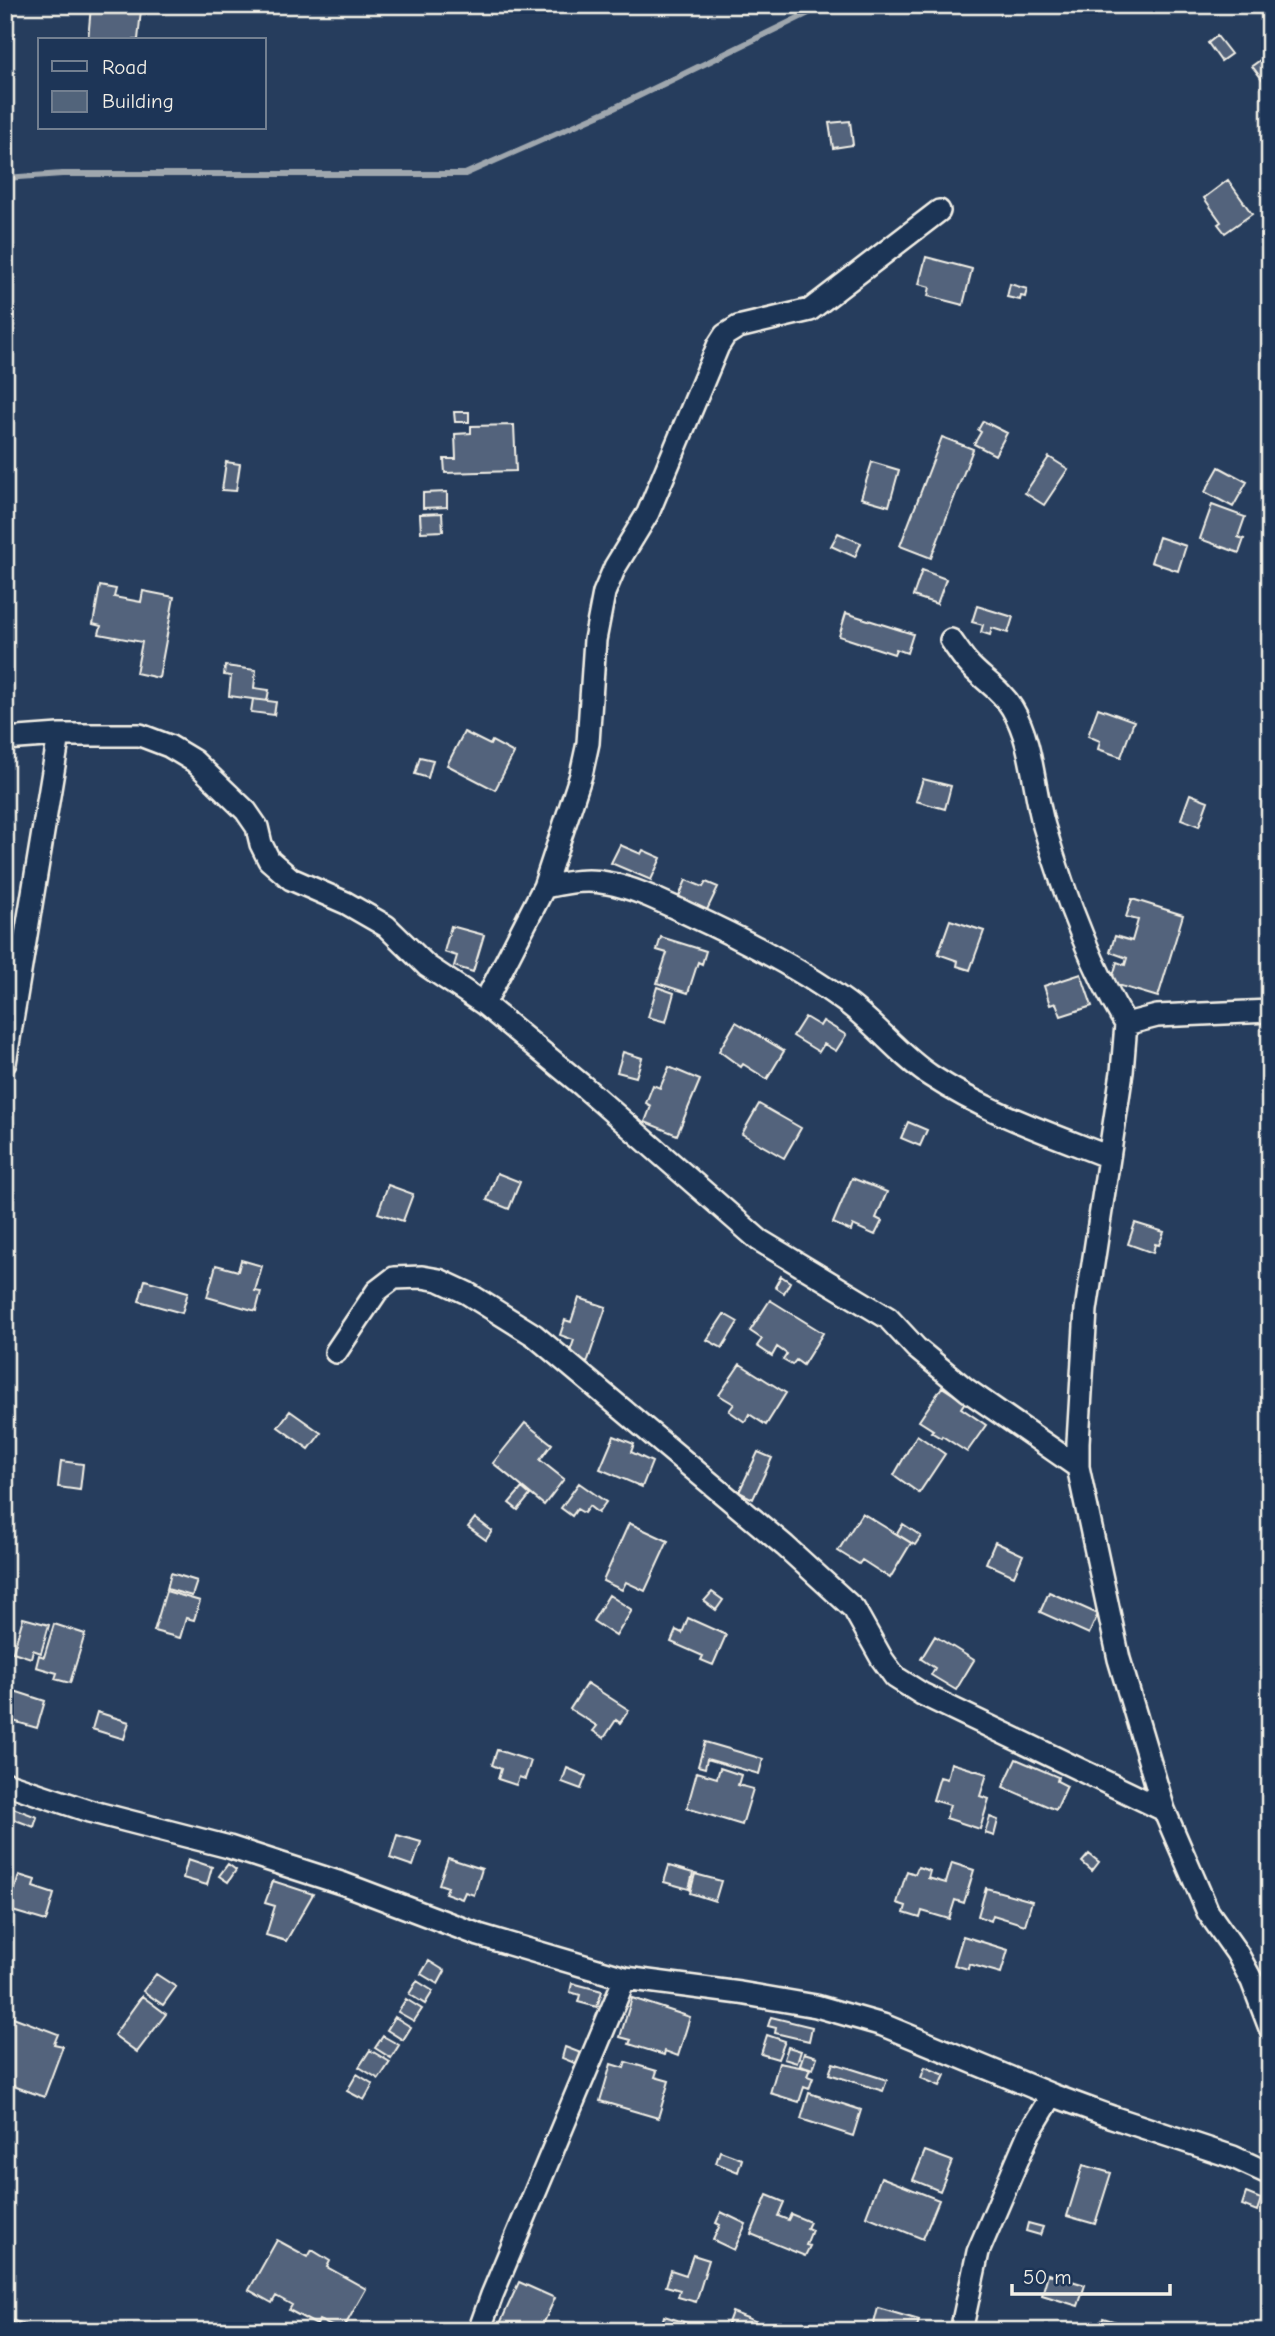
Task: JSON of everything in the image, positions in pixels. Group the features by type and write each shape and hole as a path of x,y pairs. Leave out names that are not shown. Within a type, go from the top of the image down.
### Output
{"street":[{"path":"484,1004 544,887 581,775 588,743 595,640 604,593 615,567 648,513 718,346 725,335 738,327 810,310 939,211"},
{"path":"951,640 967,663 999,692 1012,708 1028,748 1044,825 1072,908 1104,987 1126,1024 1122,1072 1086,1310 1078,1467 1119,1658 1164,1810 1208,1912 1237,1953 1252,1981 1270,2028"},
{"path":"5,739 59,734 140,735 169,746 194,761 246,811 257,827 269,860 291,879 373,917 386,926 427,966 484,1004 583,1086 759,1240 888,1318 916,1348 967,1390 1078,1467"},
{"path":"5,1063 59,734"},
{"path":"544,887 577,880 605,882 638,891 708,923 808,976 850,1005 929,1075 978,1104 1109,1157"},
{"path":"1126,1024 1157,1016 1270,1011"},
{"path":"336,1352 377,1291 394,1278 422,1277 439,1280 467,1293 534,1335 785,1546 854,1609 895,1678 922,1694 1164,1810"},
{"path":"5,1783 89,1811 229,1847 344,1884 479,1935 625,1978 816,2006 883,2025 1052,2095 1233,2157 1270,2174"},
{"path":"479,2331 492,2294 625,1978"},
{"path":"961,2331 978,2252 1029,2133 1052,2095"}],"building":[{"path":"91,6 141,10 138,38 88,38"},
{"path":"1217,36 1231,54 1221,61 1208,43"},
{"path":"1270,53 1270,79 1265,83 1252,66"},
{"path":"850,121 853,145 833,148 829,123"},
{"path":"1228,180 1252,214 1225,233 1218,224 1221,222 1204,198"},
{"path":"926,257 972,269 963,305 928,296 930,287 919,284"},
{"path":"1010,284 1027,289 1025,297 1021,296 1020,300 1007,297"},
{"path":"454,412 469,412 469,422 455,422"},
{"path":"983,421 1007,433 995,455 974,444 981,432 978,430"},
{"path":"514,425 516,471 445,473 444,459 456,459 455,434 471,433 471,426"},
{"path":"942,437 973,449 931,558 900,546"},
{"path":"1049,457 1068,469 1044,505 1025,493"},
{"path":"226,462 240,464 236,491 222,490"},
{"path":"872,462 899,470 889,506 861,498"},
{"path":"1219,467 1247,482 1233,507 1205,492"},
{"path":"447,492 447,507 423,508 423,493"},
{"path":"1212,505 1245,517 1238,537 1244,539 1239,553 1200,539"},
{"path":"442,513 443,531 421,532 420,514"},
{"path":"838,533 861,543 855,557 831,546"},
{"path":"1159,537 1186,546 1178,571 1151,562"},
{"path":"922,570 946,579 937,604 913,596"},
{"path":"100,586 116,589 114,597 141,602 143,591 174,597 159,678 136,673 142,642 99,634 101,626 93,624"},
{"path":"977,606 1013,617 1008,633 992,628 990,635 981,632 983,625 972,622"},
{"path":"846,613 913,634 907,653 896,649 894,654 839,636"},
{"path":"225,666 256,670 254,688 269,690 267,701 229,696 231,676 224,675"},
{"path":"253,699 276,702 274,715 251,712"},
{"path":"1098,708 1134,721 1121,757 1098,749 1100,741 1088,736"},
{"path":"464,732 490,745 492,741 514,753 495,790 447,765"},
{"path":"420,757 433,760 428,778 415,774"},
{"path":"923,779 951,786 945,809 916,801"},
{"path":"1190,794 1208,801 1199,826 1181,819"},
{"path":"620,845 641,854 643,850 661,858 651,880 611,863"},
{"path":"686,880 703,887 706,882 718,887 705,914 677,901"},
{"path":"1132,899 1183,915 1158,997 1111,983 1117,962 1125,965 1127,958 1110,952 1115,936 1132,941 1138,920 1126,917"},
{"path":"950,920 984,931 970,970 957,966 958,961 938,954"},
{"path":"451,926 484,935 473,972 454,966 457,956 444,952"},
{"path":"661,937 706,951 702,964 698,962 688,993 657,983 667,953 657,950"},
{"path":"1081,974 1092,1006 1061,1016 1056,1003 1050,1005 1044,986"},
{"path":"657,987 674,993 666,1022 648,1017"},
{"path":"805,1017 820,1026 823,1021 846,1035 836,1051 824,1044 819,1052 793,1036"},
{"path":"736,1022 784,1051 767,1079 743,1064 741,1067 719,1051"},
{"path":"623,1052 642,1058 636,1077 617,1072"},
{"path":"669,1067 700,1080 677,1135 645,1122 651,1106 646,1103 653,1085 660,1088"},
{"path":"759,1104 801,1128 784,1158 742,1134"},
{"path":"908,1122 927,1130 920,1146 901,1138"},
{"path":"497,1173 520,1182 509,1209 487,1200"},
{"path":"852,1178 887,1192 876,1218 882,1221 875,1235 853,1225 851,1231 833,1223"},
{"path":"388,1185 413,1194 403,1221 378,1213"},
{"path":"1135,1223 1164,1232 1159,1245 1155,1244 1153,1253 1128,1244"},
{"path":"241,1260 262,1266 255,1291 261,1292 256,1311 207,1297 216,1265 238,1271"},
{"path":"781,1276 790,1282 784,1293 775,1287"},
{"path":"145,1280 188,1292 182,1313 139,1301"},
{"path":"579,1298 606,1307 587,1363 568,1357 574,1340 560,1335 565,1320 571,1322"},
{"path":"770,1300 823,1333 803,1365 796,1360 792,1365 783,1360 787,1354 777,1347 772,1356 757,1346 762,1339 750,1331"},
{"path":"724,1314 738,1322 722,1348 707,1340"},
{"path":"740,1364 786,1393 766,1425 749,1414 745,1422 729,1411 734,1404 719,1395"},
{"path":"942,1387 965,1402 961,1408 986,1425 967,1452 931,1432 933,1430 919,1421"},
{"path":"290,1411 321,1433 309,1449 278,1427"},
{"path":"525,1423 552,1444 540,1460 564,1479 544,1505 493,1463"},
{"path":"917,1435 945,1454 919,1493 894,1475"},
{"path":"614,1436 634,1444 631,1452 652,1462 642,1487 600,1469"},
{"path":"758,1452 772,1458 753,1499 739,1492"},
{"path":"61,1461 83,1464 80,1490 58,1487"},
{"path":"579,1483 606,1502 598,1513 589,1506 584,1513 577,1509 572,1516 561,1508"},
{"path":"522,1488 530,1495 518,1510 509,1503"},
{"path":"862,1513 911,1543 890,1578 862,1560 859,1564 838,1551"},
{"path":"475,1518 492,1531 486,1540 468,1527"},
{"path":"629,1523 668,1541 645,1591 626,1582 622,1590 603,1581"},
{"path":"903,1524 921,1536 915,1545 897,1534"},
{"path":"995,1542 1023,1555 1014,1576 986,1563"},
{"path":"171,1573 197,1581 192,1596 167,1589"},
{"path":"166,1591 200,1601 194,1620 186,1618 180,1638 154,1631"},
{"path":"712,1592 723,1600 716,1610 704,1601"},
{"path":"1049,1592 1098,1614 1089,1634 1040,1612"},
{"path":"609,1595 632,1610 616,1636 593,1621"},
{"path":"23,1618 49,1625 41,1653 33,1650 31,1658 13,1652"},
{"path":"688,1618 726,1635 713,1665 701,1660 703,1656 671,1642 676,1630 682,1633"},
{"path":"54,1624 85,1634 70,1683 55,1679 57,1673 36,1667 39,1655 44,1657"},
{"path":"935,1636 974,1660 956,1690 931,1675 935,1668 921,1659"},
{"path":"587,1683 629,1710 620,1723 616,1720 604,1738 593,1731 597,1726 570,1709"},
{"path":"5,1688 45,1701 37,1728 5,1721"},
{"path":"97,1712 129,1722 124,1739 92,1729"},
{"path":"705,1742 763,1759 759,1774 707,1759 705,1768 698,1766"},
{"path":"497,1750 531,1761 525,1779 519,1777 516,1785 498,1779 501,1769 492,1765"},
{"path":"1016,1759 1058,1777 1057,1781 1067,1786 1056,1810 1003,1787"},
{"path":"951,1763 987,1774 980,1796 989,1799 980,1829 946,1818 950,1805 933,1800 940,1777 947,1779"},
{"path":"567,1768 586,1776 581,1789 562,1782"},
{"path":"720,1768 741,1775 738,1785 753,1789 742,1825 687,1808 697,1772 717,1778"},
{"path":"5,1805 37,1817 34,1827 5,1816"},
{"path":"990,1817 998,1820 994,1836 985,1833"},
{"path":"397,1835 421,1842 413,1866 390,1858"},
{"path":"1089,1854 1099,1862 1092,1871 1082,1862"},
{"path":"448,1858 482,1869 474,1895 465,1892 462,1899 445,1893 448,1887 439,1884"},
{"path":"188,1859 212,1867 207,1885 183,1878"},
{"path":"952,1863 974,1870 964,1903 955,1900 949,1919 922,1911 920,1918 904,1913 906,1906 897,1903 907,1871 915,1874 918,1867 930,1871 928,1878 946,1883"},
{"path":"228,1864 236,1870 228,1882 219,1876"},
{"path":"669,1866 693,1873 689,1889 664,1882"},
{"path":"695,1874 721,1881 715,1901 690,1893"},
{"path":"19,1875 35,1880 33,1887 54,1894 46,1921 9,1910"},
{"path":"273,1881 313,1894 286,1941 266,1935 275,1906 265,1903"},
{"path":"986,1888 1032,1901 1025,1925 993,1915 991,1921 978,1916"},
{"path":"963,1936 1008,1950 1001,1973 969,1964 968,1969 954,1965"},
{"path":"429,1961 445,1971 438,1984 421,1974"},
{"path":"156,1974 176,1987 163,2005 143,1991"},
{"path":"417,1981 433,1991 425,2004 409,1994"},
{"path":"572,1983 602,1991 597,2007 578,2002 580,1995 570,1992"},
{"path":"142,1996 166,2014 137,2052 114,2035"},
{"path":"632,1998 690,2017 678,2056 665,2051 664,2055 629,2044 631,2040 620,2037"},
{"path":"406,1999 422,2009 414,2021 398,2012"},
{"path":"13,2017 58,2034 54,2044 63,2046 44,2097 5,2083 5,2039"},
{"path":"395,2017 411,2027 403,2040 387,2030"},
{"path":"771,2017 812,2027 809,2041 775,2033 776,2028 768,2026"},
{"path":"767,2035 785,2041 778,2059 761,2054"},
{"path":"383,2036 399,2045 391,2058 375,2048"},
{"path":"565,2047 581,2053 577,2064 562,2058"},
{"path":"788,2047 801,2051 797,2063 784,2059"},
{"path":"370,2050 390,2062 379,2079 359,2067"},
{"path":"804,2053 817,2057 813,2069 800,2065"},
{"path":"626,2062 657,2071 655,2077 669,2081 658,2118 600,2101 611,2064 624,2068"},
{"path":"779,2063 810,2069 807,2076 813,2078 809,2089 804,2087 799,2102 770,2093"},
{"path":"833,2063 887,2080 883,2091 829,2074"},
{"path":"925,2067 945,2075 940,2086 921,2078"},
{"path":"357,2074 373,2084 364,2100 347,2091"},
{"path":"809,2093 861,2110 853,2136 801,2119"},
{"path":"720,2151 742,2159 738,2172 716,2163"},
{"path":"925,2151 952,2161 940,2191 913,2180"},
{"path":"1083,2165 1111,2173 1095,2224 1067,2216"},
{"path":"881,2177 939,2200 923,2239 866,2216"},
{"path":"1246,2193 1261,2199 1257,2211 1242,2205"},
{"path":"767,2195 784,2202 778,2216 788,2220 791,2214 810,2222 807,2228 812,2230 806,2245 810,2246 805,2256 751,2234"},
{"path":"721,2212 746,2224 734,2250 713,2240 720,2225 716,2223"},
{"path":"1028,2223 1043,2227 1040,2235 1026,2231"},
{"path":"277,2240 308,2257 312,2250 330,2261 327,2267 366,2289 342,2331 319,2320 317,2325 289,2310 292,2305 276,2296 272,2303 249,2290"},
{"path":"693,2255 709,2260 696,2302 678,2297 680,2290 666,2286 671,2270 686,2275"},
{"path":"1048,2274 1085,2285 1078,2306 1042,2295"},
{"path":"519,2282 555,2298 540,2331 505,2331 498,2328"},
{"path":"878,2308 919,2320 916,2331 872,2331"},
{"path":"732,2312 765,2325 763,2331 725,2331"},
{"path":"664,2316 690,2324 687,2331 660,2331"},
{"path":"1103,2318 1147,2331 1099,2331"},
{"path":"14,2321 34,2328 33,2331 10,2331"}],"waterway":[{"path":"5,178 62,174 465,174 614,108 825,5"}]}
